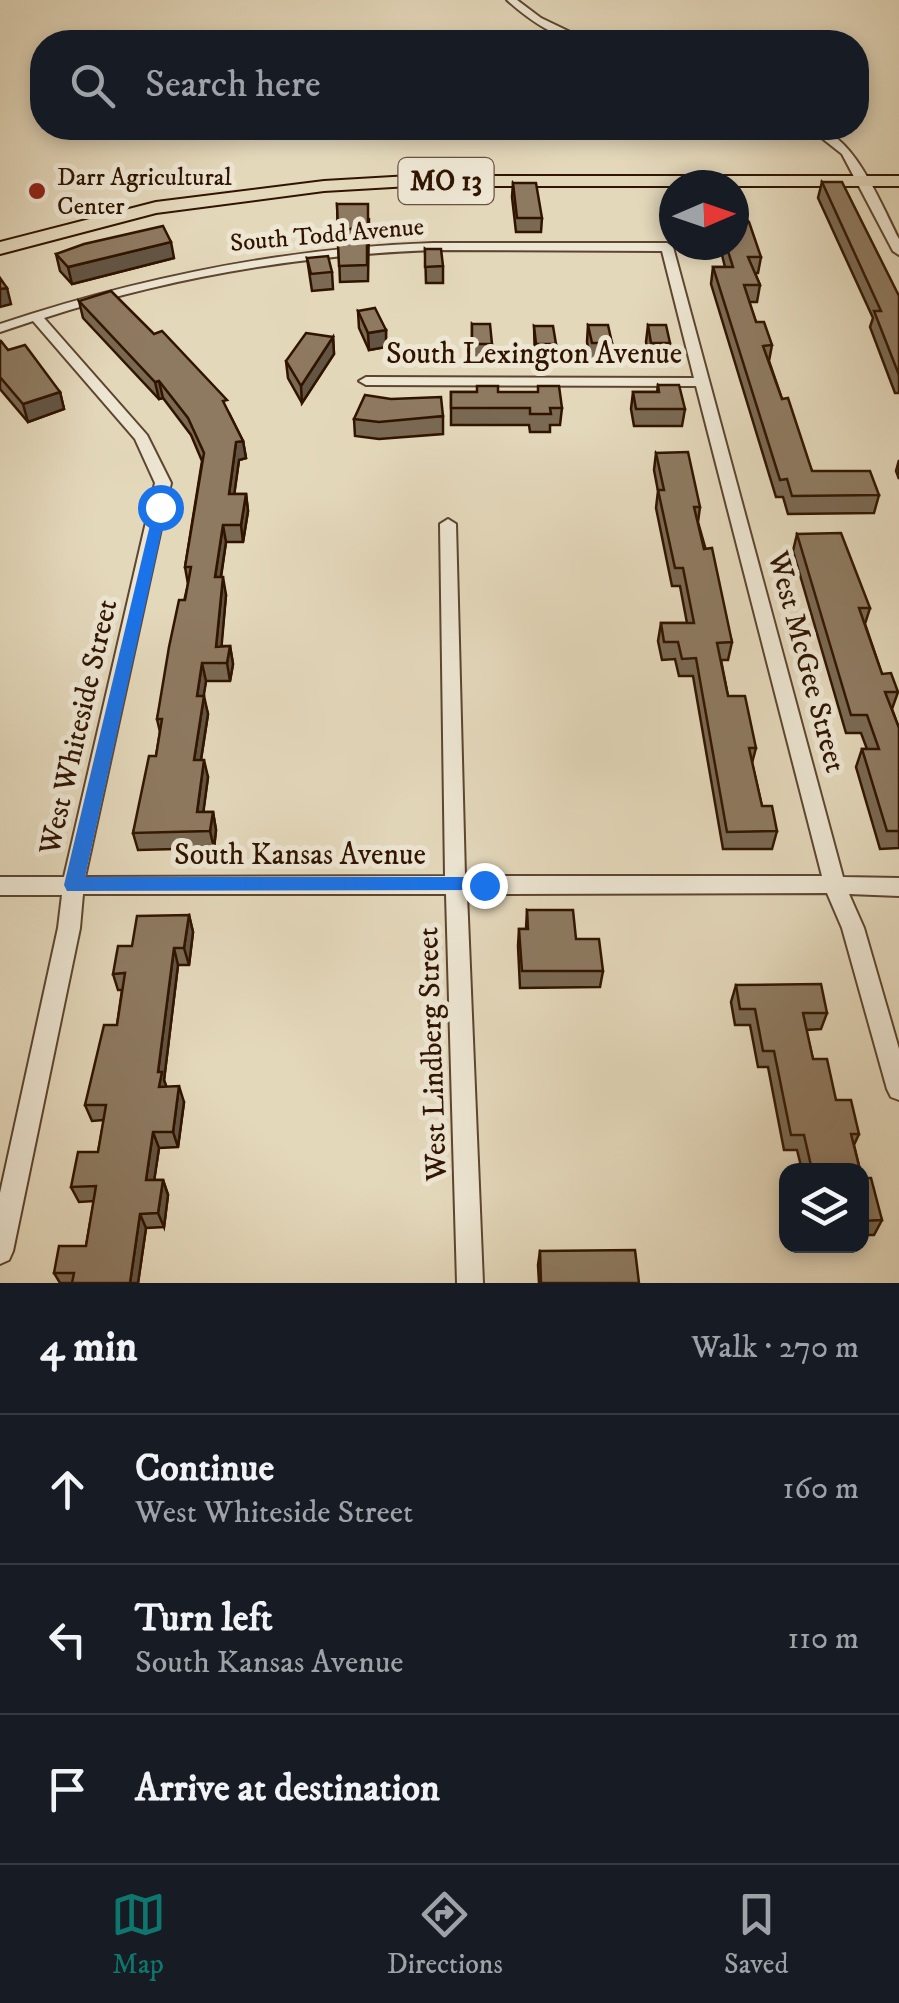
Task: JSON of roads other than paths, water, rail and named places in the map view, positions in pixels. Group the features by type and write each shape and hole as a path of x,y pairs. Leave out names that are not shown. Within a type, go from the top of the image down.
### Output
{"main road":[{"name":"MO 13","path":"0,230 183,188 321,172 453,167 859,174 899,181"},
{"name":"MO 13","path":"0,248 156,208 324,186 410,181 859,174 899,168"}],"street":[{"path":"511,0 560,30"},
{"path":"836,140 859,174 899,252"},
{"name":"South Todd Avenue","path":"0,328 170,276 327,252 659,247"},
{"name":"West McGee Street","path":"670,260 836,887 853,928 899,1089"},
{"name":"West Whiteside Street","path":"0,1251 70,928 74,885 163,483 142,438 34,316"},
{"name":"South Lexington Avenue","path":"366,381 703,382"},
{"name":"West Lindberg Street","path":"448,524 470,1283"},
{"name":"South Kansas Avenue","path":"0,886 805,884 899,888"}],"place":[{"name":"Darr Agricultural Center","path":"37,191"}]}
